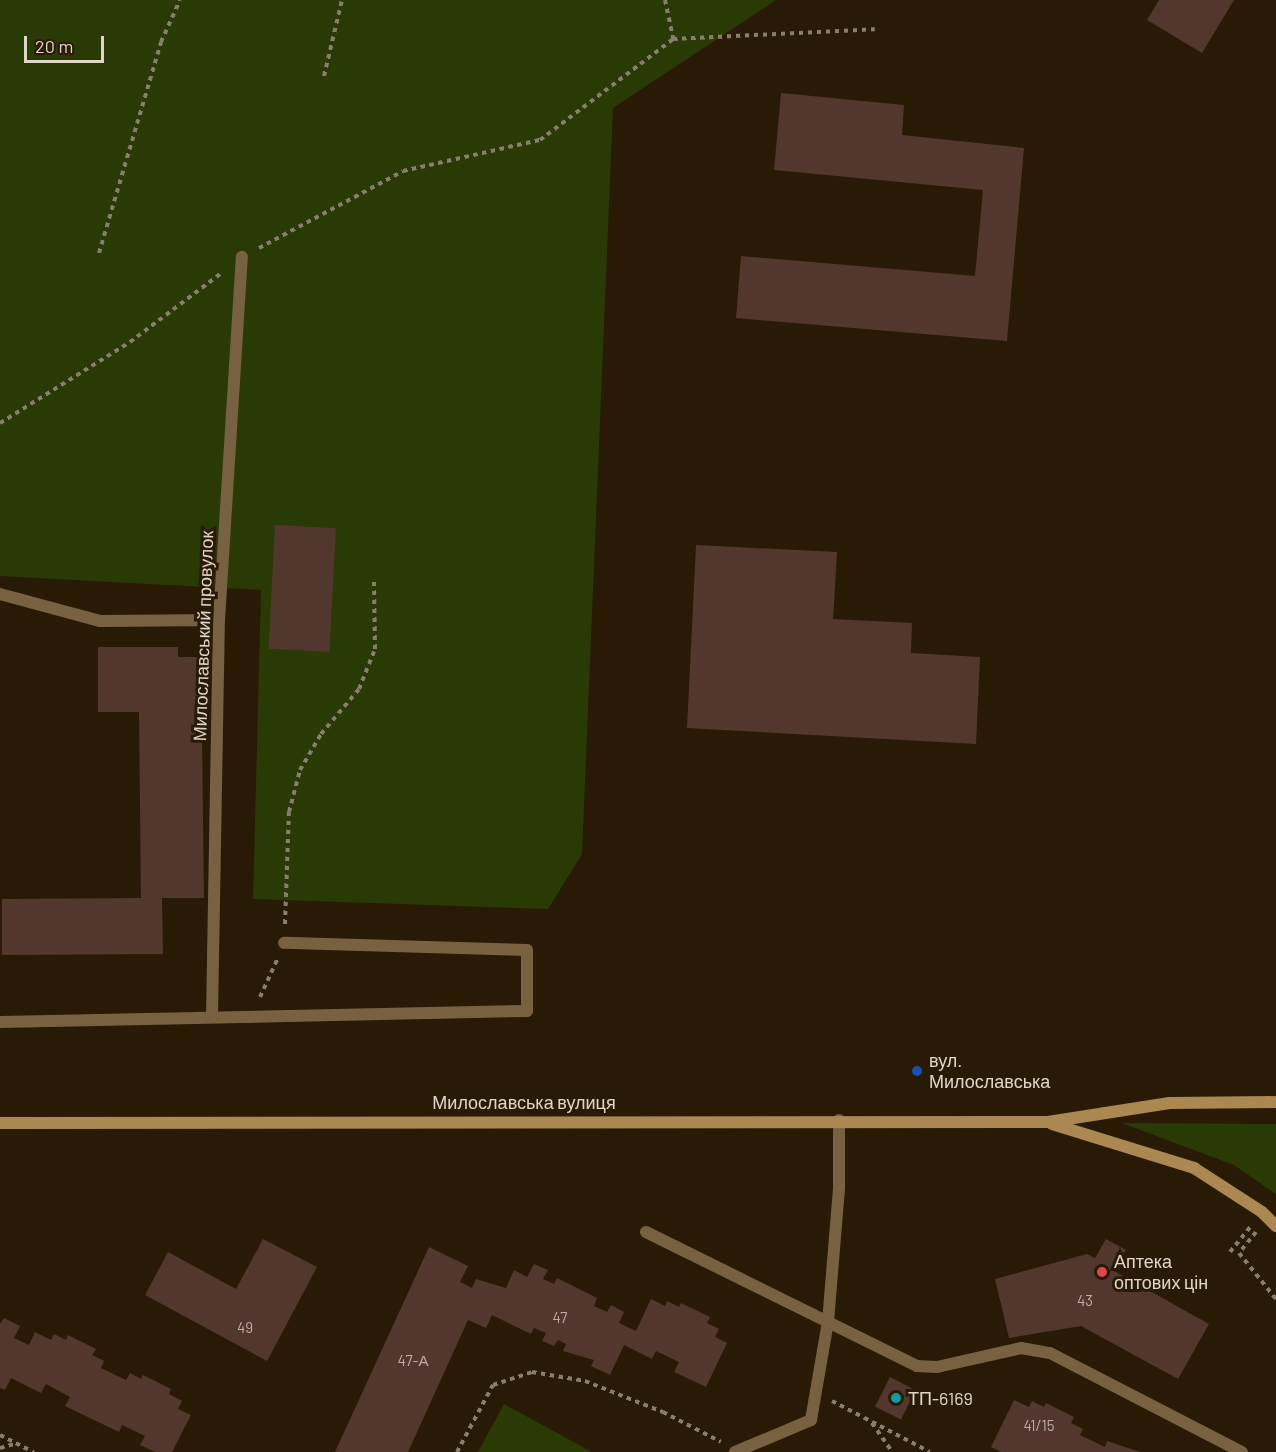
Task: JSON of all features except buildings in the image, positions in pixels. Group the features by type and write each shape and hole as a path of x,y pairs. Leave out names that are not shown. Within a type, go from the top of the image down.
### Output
{"main road":[{"name":"Милославська вулиця","path":"0,1123 839,1120 1048,1122 1170,1103 1276,1102"},
{"name":"Милославська вулиця","path":"1048,1122 1194,1168 1272,1222"}],"street":[{"name":"Милославський провулок","path":"212,1016 219,620 242,257"},
{"path":"0,594 100,621 219,620"},
{"path":"0,1022 248,1015 527,1011 527,950 284,943"},
{"path":"737,1451 811,1420 828,1322 839,1188 839,1120"},
{"path":"646,1232 917,1366 938,1367 1021,1348 1050,1353 1242,1452"}],"path":[{"path":"99,253 161,42 180,0"},
{"path":"324,76 342,0"},
{"path":"665,0 673,39"},
{"path":"0,423 130,342 242,257 403,171 540,140 673,39 875,29"},
{"path":"248,1015 269,982 284,943 289,812 300,770 321,734 359,689 375,649 374,582"},
{"path":"1272,1222 1239,1253 1276,1299"},
{"path":"1230,1252 1252,1225"},
{"path":"457,1452 493,1385 532,1372 585,1381 663,1412 737,1451"},
{"path":"816,1392 930,1452"},
{"path":"871,1421 892,1452"},
{"path":"0,1435 34,1452"},
{"path":"0,1448 17,1443"}],"green space":[{"path":"0,0 776,0 613,108 582,854 548,909 253,899 261,590 0,576"},
{"path":"1122,1123 1276,1124 1276,1194 1234,1165"},
{"path":"504,1404 592,1452 478,1452"}],"place":[{"name":"вул. Милославська","path":"917,1071"},
{"name":"Аптека оптових цін","path":"1102,1272"},
{"name":"ТП-6169","path":"896,1398"}]}
